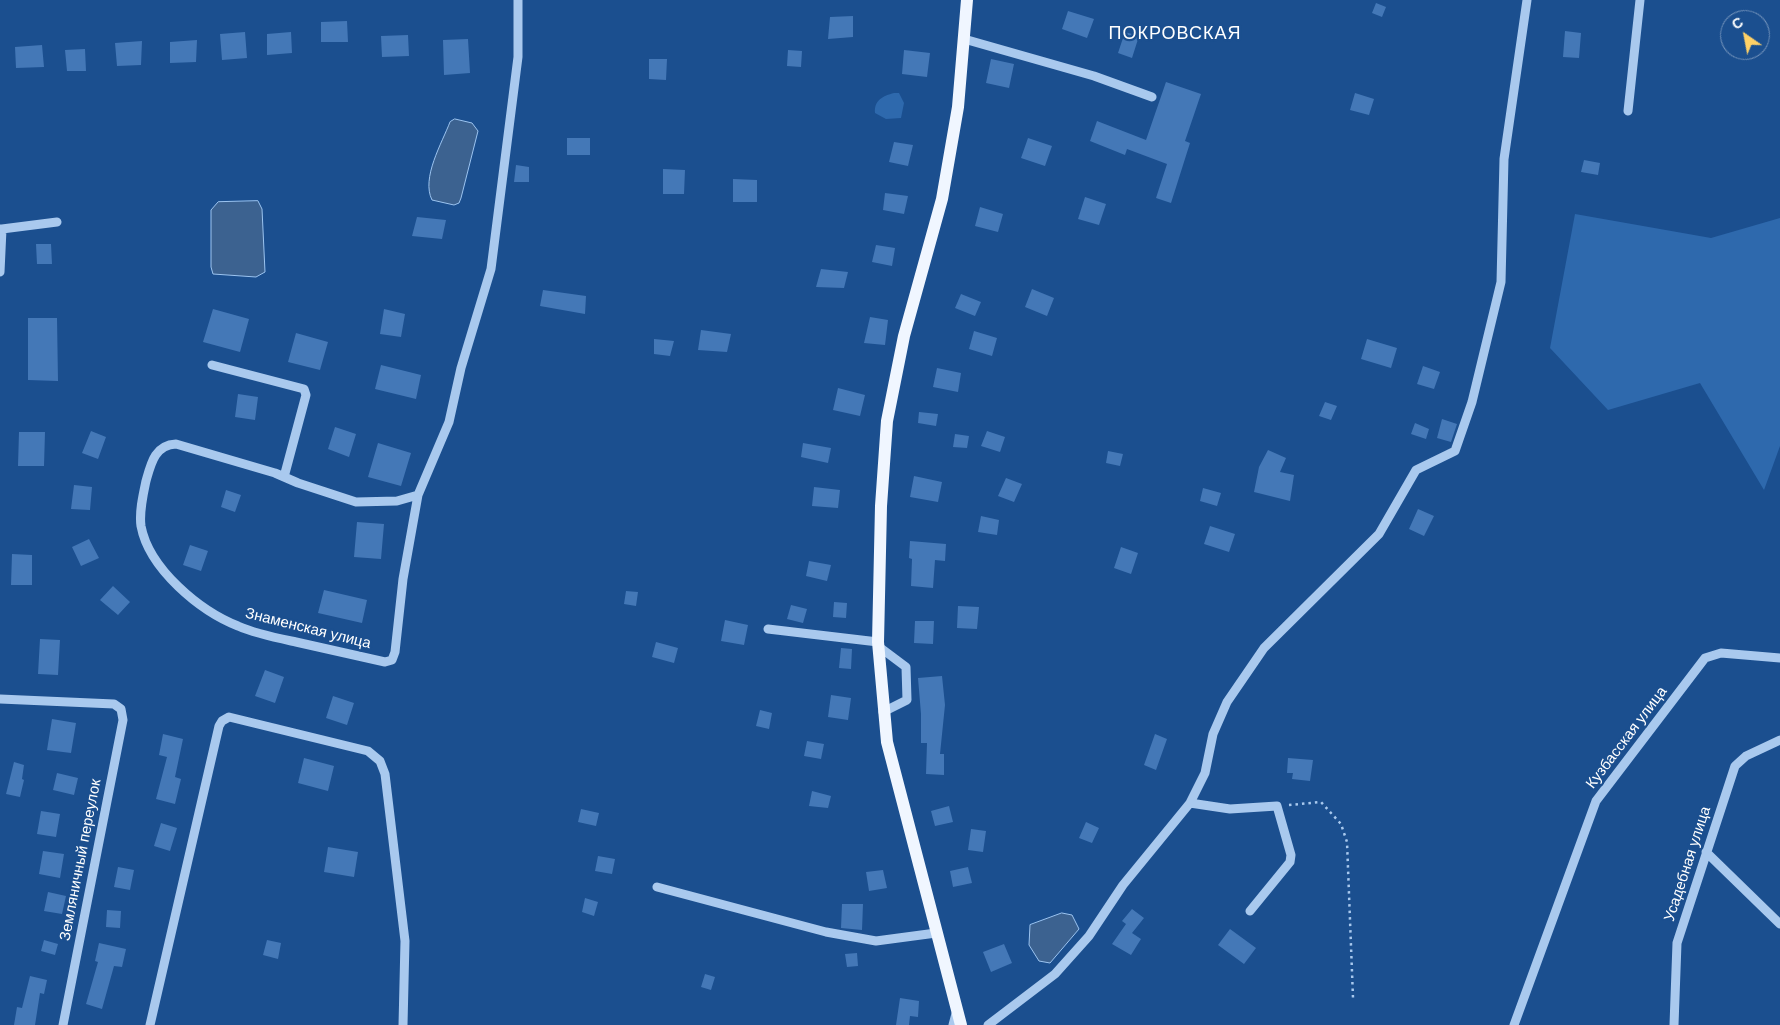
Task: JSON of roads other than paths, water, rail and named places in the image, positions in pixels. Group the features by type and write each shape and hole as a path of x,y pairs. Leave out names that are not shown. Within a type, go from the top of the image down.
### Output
{"main road":[{"path":"961,1025 895,779 883,712 878,644 881,506 887,421 904,336 942,200 958,107 967,0"}],"lane":[{"path":"418,495 449,422 461,368 491,270 518,57 518,0"},
{"path":"988,1025 1055,974 1088,936 1123,885 1190,803 1205,773 1213,734 1227,702 1264,648 1379,534 1416,470 1455,451 1472,402 1501,282 1504,159 1527,0"},
{"path":"1628,111 1640,0"},
{"path":"964,39 1094,76 1152,97"},
{"path":"0,272 1,229 57,222"},
{"path":"212,365 300,388 306,392 284,477"},
{"name":"Знаменская улица","path":"176,444 284,477 356,502 397,501 418,495 403,579 395,652 392,660 385,662 238,627 187,596 164,571 147,544 141,526 142,498 150,464 158,450 166,445 176,444"},
{"path":"768,629 878,644 906,667 907,700 883,712"},
{"name":"Кузбасская улица","path":"1514,1025 1596,801 1705,658 1721,653 1780,658"},
{"name":"Земляничный переулок","path":"0,699 114,704 121,709 122,720 63,1025"},
{"path":"150,1025 219,726 222,720 229,717 368,751 380,761 385,774 405,941 404,1025"},
{"name":"Усадебная улица","path":"1674,1025 1677,943 1735,766 1746,756 1780,740"},
{"path":"1190,803 1230,809 1277,806 1291,855 1290,862 1250,911"},
{"path":"1706,852 1780,924"},
{"path":"657,887 826,932 876,941 936,933"},
{"path":"953,1025 957,1010"}],"district":[{"name":"ПОКРОВСКАЯ","path":"1175,34"}]}
